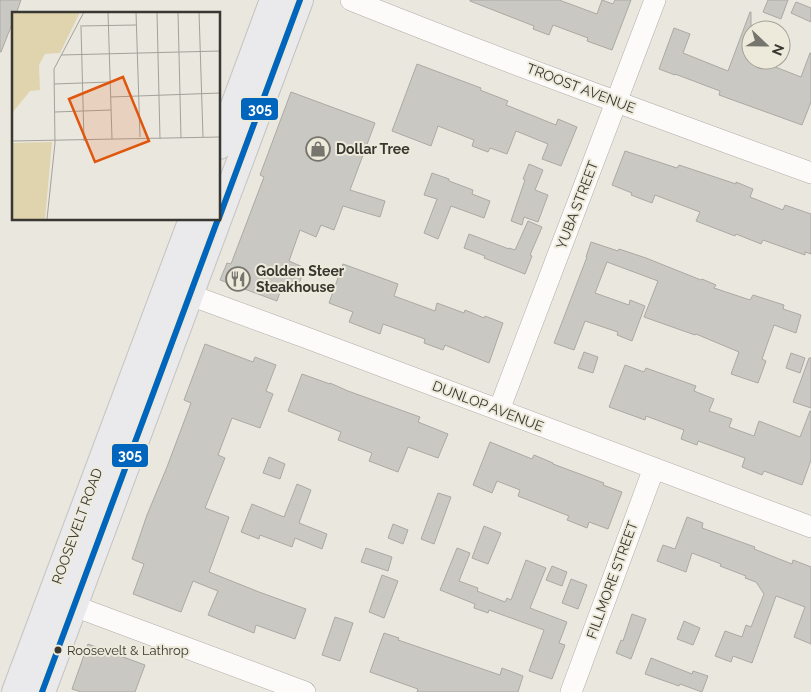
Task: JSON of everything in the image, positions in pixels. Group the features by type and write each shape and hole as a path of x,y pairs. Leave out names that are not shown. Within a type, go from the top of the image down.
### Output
{"main road":[{"path":"220,143 273,0"},
{"name":"ROOSEVELT ROAD","path":"220,215 300,0"},
{"name":"ROOSEVELT ROAD","path":"15,692 192,220"},
{"name":"ROOSEVELT ROAD","path":"42,692 218,220"}],"street":[{"name":"TROOST AVENUE","path":"351,0 616,102 811,173"},
{"name":"YUBA STREET","path":"500,410 655,0"},
{"name":"DUNLOP AVENUE","path":"163,296 190,295 811,527"},
{"name":"FILLMORE STREET","path":"571,692 654,468"},
{"path":"74,606 305,692"}],"building":[{"path":"0,0 21,0 17,12 12,12 12,24 0,52"},
{"path":"470,0 559,0 597,14 602,0 613,4 615,0 631,0 612,50 587,41 588,38 553,25 549,35 533,29 534,26"},
{"path":"768,0 788,0 781,19 763,12"},
{"path":"796,2 811,8 811,22 791,13"},
{"path":"750,12 751,12 751,20 747,20"},
{"path":"674,28 690,34 683,53 728,71 741,36 741,70 783,70 801,77 811,53 811,102 802,125 719,95 720,91 659,69"},
{"path":"417,64 481,88 480,90 508,101 506,105 556,125 558,119 577,127 561,166 542,159 548,144 516,131 507,154 490,148 488,152 472,146 474,140 438,126 431,146 392,131"},
{"path":"291,92 375,123 350,190 385,201 380,217 343,206 334,230 321,225 316,237 300,230 289,261 305,268 297,289 283,284 277,301 220,280 227,263 231,264 264,177 260,175"},
{"path":"625,151 677,168 679,165 736,184 736,182 753,189 750,197 783,210 785,205 811,214 811,254 805,252 805,255 763,240 761,244 736,234 735,236 696,221 700,212 655,195 652,203 612,185"},
{"path":"529,164 543,170 535,190 548,195 538,222 524,217 522,225 511,221"},
{"path":"432,173 473,190 472,194 490,201 484,218 451,206 438,239 424,233 437,199 424,195"},
{"path":"528,221 542,227 530,255 532,256 525,274 464,248 469,234 515,250"},
{"path":"591,242 646,258 716,285 714,288 750,300 753,295 784,305 783,309 801,315 796,333 774,325 762,359 766,361 758,383 731,374 739,352 696,334 644,317 658,281 607,262 595,293 629,305 630,300 645,306 632,341 617,335 618,332 585,321 574,350 554,343"},
{"path":"343,264 398,284 394,296 435,311 437,303 464,313 465,310 503,323 489,363 445,345 443,350 424,343 425,339 383,324 380,334 349,322 353,312 329,303"},
{"path":"205,344 253,362 255,357 276,365 266,391 273,394 260,428 232,418 218,455 225,458 205,508 229,517 209,572 306,609 295,639 256,625 254,633 208,615 218,591 193,581 181,612 133,594 144,564 132,559 147,515 191,403 184,400"},
{"path":"584,352 598,357 593,373 578,368"},
{"path":"791,353 805,358 800,373 786,368"},
{"path":"809,358 811,358 811,408 793,402"},
{"path":"625,365 644,372 646,368 696,386 694,391 714,399 709,411 732,419 729,427 754,436 759,421 800,437 811,411 811,460 802,485 764,471 762,475 742,467 745,458 698,441 697,445 681,439 684,430 646,416 645,420 609,407"},
{"path":"302,374 420,417 418,422 448,434 438,458 408,447 398,472 369,461 372,453 338,440 341,432 288,411"},
{"path":"490,442 532,459 534,455 622,492 608,529 589,522 587,528 567,520 569,516 518,496 520,490 497,481 492,493 473,485"},
{"path":"269,457 285,464 280,479 263,473"},
{"path":"297,484 311,490 299,523 327,534 322,549 295,538 292,547 260,535 259,539 241,532 252,504 284,517"},
{"path":"438,493 451,497 434,544 421,539"},
{"path":"687,517 703,523 702,528 755,547 754,549 792,564 793,560 811,567 811,644 794,637 805,607 776,596 752,663 733,656 731,662 715,656 725,631 742,637 746,625 751,627 764,594 756,582 745,578 746,576 692,553 686,572 657,561 663,545 675,549"},
{"path":"393,524 408,530 403,544 388,538"},
{"path":"484,526 501,533 488,564 472,558"},
{"path":"366,548 392,557 388,571 361,562"},
{"path":"457,548 470,553 459,581 478,588 477,591 505,602 507,598 511,600 526,560 546,568 530,608 567,622 559,643 565,645 552,679 529,671 544,630 489,610 488,613 474,608 475,604 440,590"},
{"path":"552,566 567,572 562,586 546,580"},
{"path":"382,575 398,581 384,618 369,612"},
{"path":"571,579 587,585 578,609 562,603"},
{"path":"632,614 646,619 631,659 616,653 621,640 623,641"},
{"path":"335,617 353,623 340,661 322,655"},
{"path":"684,621 700,628 693,645 677,639"},
{"path":"384,633 399,638 398,640 500,675 502,668 523,676 518,692 417,692 418,689 370,672"},
{"path":"88,644 145,665 135,692 81,692 72,689"},
{"path":"651,658 692,674 693,671 708,676 702,692 645,674"}],"transit line":[{"name":"305","path":"220,215 300,0"},
{"name":"305","path":"42,692 218,220"}],"place":[{"name":"Dollar Tree","path":"318,149"},
{"name":"Golden Steer Steakhouse","path":"238,279"},
{"name":"Roosevelt & Lathrop","path":"58,650"}]}
